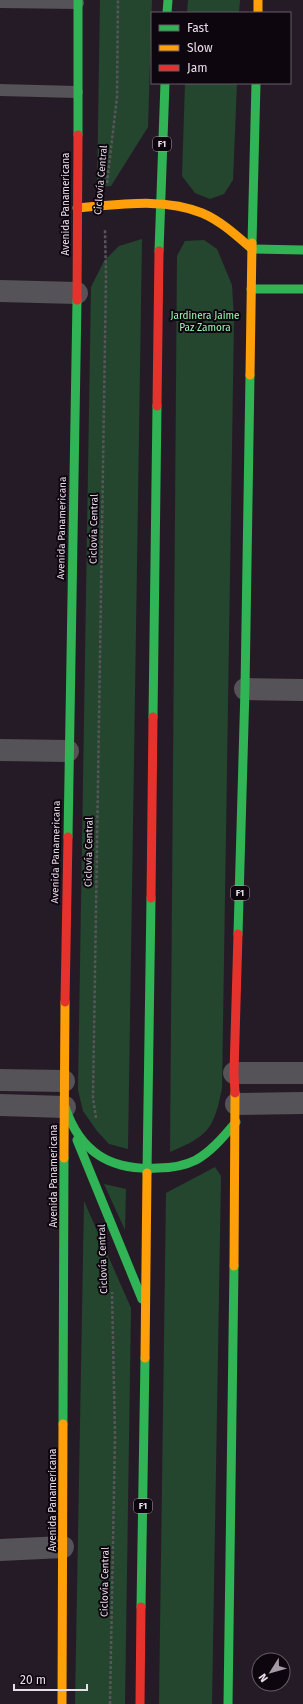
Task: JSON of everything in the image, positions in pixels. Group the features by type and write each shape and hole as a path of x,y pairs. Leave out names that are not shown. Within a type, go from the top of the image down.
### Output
{"main road":[{"path":"167,12 168,0"},
{"path":"258,0 258,12"},
{"name":"Avenida Panamericana","path":"62,1704 64,1081 68,751 77,293 78,2"},
{"name":"F1","path":"140,1704 160,205 165,84"},
{"name":"F1","path":"228,1704 236,1113 234,1073 245,689 251,289 256,84"},
{"path":"77,208 160,205 194,210 224,225 252,249 303,250"},
{"path":"251,289 303,289"},
{"path":"65,1107 68,1120 74,1131 145,1308"},
{"path":"74,1131 82,1142 105,1160 118,1166 147,1170 180,1166 198,1158 214,1147 236,1113"}],"street":[{"path":"0,291 77,293"},
{"path":"245,689 303,690"},
{"path":"0,750 68,751"},
{"path":"234,1073 303,1073"},
{"path":"0,1080 64,1081"},
{"path":"236,1113 303,1103"},
{"path":"0,1105 65,1107"},
{"path":"0,1550 63,1547"}],"lane":[{"path":"0,2 78,2"},
{"path":"0,90 77,92"}],"path":[{"name":"Ciclovía Central","path":"96,1120 93,1098 106,277 105,207 118,98 118,0"},
{"name":"Ciclovía Central","path":"110,1704 115,1436 112,1285"}],"green space":[{"path":"100,0 152,0 148,127 111,186 97,187"},
{"path":"188,0 240,0 239,12 187,12"},
{"path":"185,84 237,84 233,180 224,194 210,199 195,193 182,176"},
{"name":"Jardinera Jaime Paz Zamora","path":"142,239 128,1149 109,1144 97,1131 83,1111 78,1090 91,287 104,261 119,246"},
{"name":"Jardinera Jaime Paz Zamora","path":"204,240 217,249 232,285 234,319 222,1088 216,1113 207,1129 201,1136 193,1141 170,1152 177,256 185,241"},
{"path":"215,1167 221,1176 212,1704 159,1704 166,1193"},
{"path":"104,1184 126,1189 125,1230"},
{"path":"84,1201 131,1308 125,1704 75,1704"}],"traffic: fast":[{"path":"78,0 78,135"},
{"path":"167,12 168,0"},
{"path":"159,251 165,84"},
{"path":"252,243 256,84"},
{"path":"252,249 303,250"},
{"path":"251,289 303,289"},
{"path":"68,837 77,300"},
{"path":"238,934 245,689 250,375"},
{"path":"153,717 157,406"},
{"path":"147,1173 151,898"},
{"path":"65,1107 71,1123 79,1136 88,1147 99,1156 111,1162 141,1168 173,1167 187,1164 196,1160 213,1148 236,1122"},
{"path":"77,1140 142,1299"},
{"path":"63,1424 64,1158"},
{"path":"228,1704 234,1266"},
{"path":"141,1607 145,1358"}],"traffic: slow":[{"path":"258,0 258,12"},
{"path":"77,208 140,203 172,205 187,208 216,220 252,249"},
{"path":"250,375 252,243"},
{"path":"64,1158 65,1002"},
{"path":"234,1266 235,1093"},
{"path":"145,1358 147,1173"},
{"path":"62,1704 63,1424"}],"traffic: jam":[{"path":"77,300 78,135"},
{"path":"157,406 159,251"},
{"path":"151,898 153,717"},
{"path":"65,1002 68,837"},
{"path":"235,1093 234,1073 238,934"},
{"path":"140,1704 141,1607"}]}
